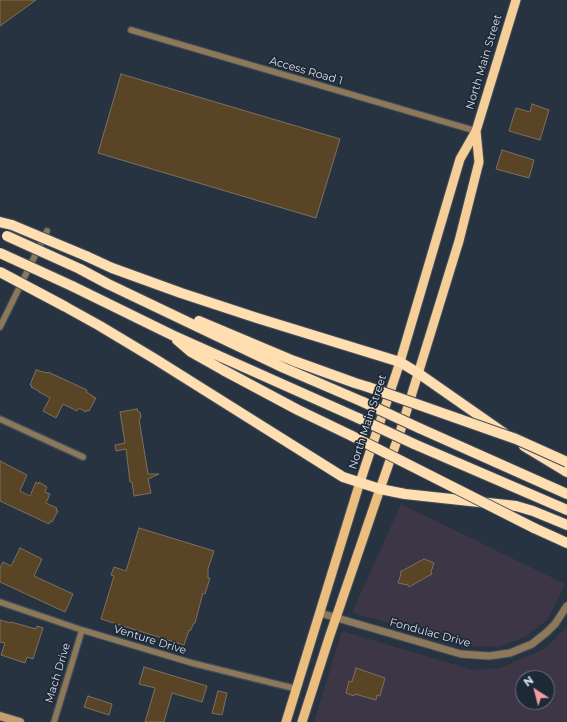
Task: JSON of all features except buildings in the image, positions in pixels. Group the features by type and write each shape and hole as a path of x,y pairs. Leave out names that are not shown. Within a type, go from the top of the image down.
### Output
{"highway":[{"name":"North Main Street","path":"360,482 400,362 460,159 476,131 516,0"},
{"name":"North Main Street","path":"380,489 401,429 456,249 480,162 476,131"},
{"path":"0,222 86,256 112,268 181,293 400,362 524,446 567,472"},
{"path":"4,235 80,269 108,284 284,368 567,494"},
{"path":"0,254 414,444 567,510"},
{"path":"0,272 64,306 149,355 344,477 380,489 405,494 516,506 533,511 567,525"},
{"path":"108,284 294,361 516,439 567,462"},
{"path":"172,334 191,352 292,407 567,543"}],"main road":[{"name":"North Main Street","path":"286,722 360,482"},
{"name":"North Main Street","path":"302,722 380,489"},
{"path":"0,716 20,722"}],"street":[{"name":"Access Road 1","path":"131,30 476,131"},
{"path":"0,327 47,231"},
{"path":"0,419 83,457"},
{"name":"Venture Drive","path":"0,602 82,630 192,663 297,689"},
{"name":"Fondulac Drive","path":"320,613 336,619 461,654 496,656 524,648 539,639 555,624 567,606"},
{"name":"Mach Drive","path":"54,722 82,630"}],"shaded area":[{"path":"401,504 565,584 548,619 525,637 498,647 473,646 352,613"},
{"path":"567,627 567,722 314,722 342,631 473,670 500,668 544,649"}]}
